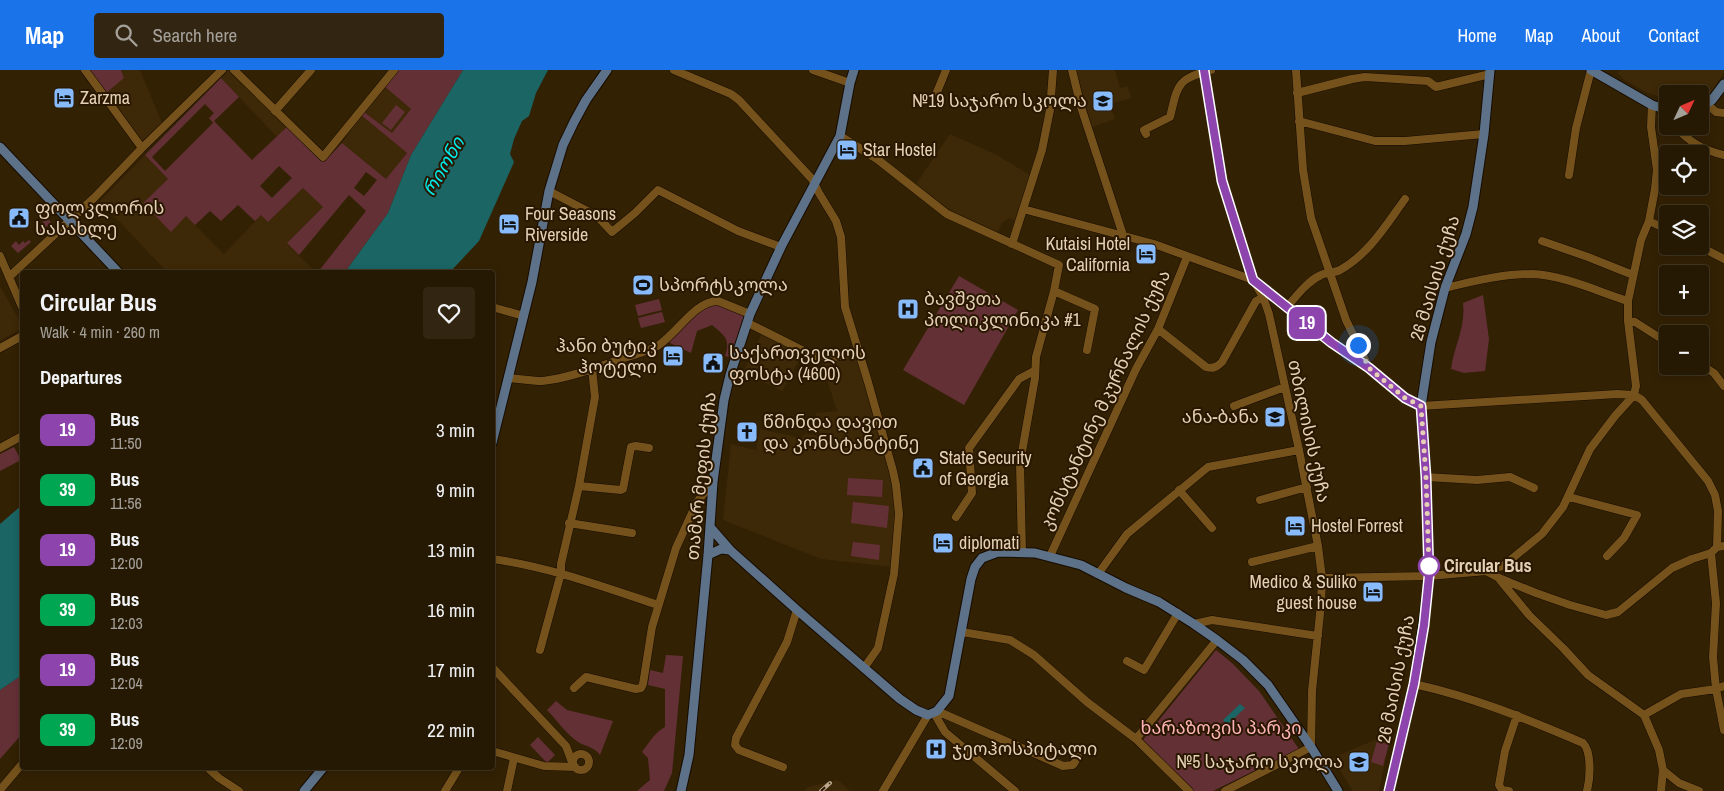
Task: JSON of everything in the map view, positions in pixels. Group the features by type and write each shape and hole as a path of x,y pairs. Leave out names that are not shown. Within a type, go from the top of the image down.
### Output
{"main road":[{"path":"495,430 532,282 549,191 563,145 586,100 607,70"},
{"name":"თამარ მეფის ქუჩა","path":"681,791 689,755 708,555 712,482 724,400 730,375 749,318 781,247 840,136 854,70"},
{"path":"1591,70 1659,108"},
{"name":"26 მაისის ქუჩა","path":"1389,791 1414,684 1424,625 1429,576 1426,477 1421,406 1431,342 1445,288 1466,234 1470,216 1484,134 1490,72"},
{"path":"1709,101 1724,84"},
{"path":"0,147 116,270"},
{"path":"710,526 730,550 900,699 916,710 933,713 946,701 951,691 970,579 974,567 982,558 998,552 1022,552 1050,556 1081,565 1178,613 1243,660 1268,685 1311,747 1338,791"},
{"path":"708,555 721,548 730,550"},
{"path":"304,791 321,770"}],"street":[{"path":"85,70 142,148"},
{"path":"10,277 95,197 222,70"},
{"path":"234,70 323,158 394,70"},
{"path":"275,111 311,70"},
{"path":"674,70 730,94 739,100 812,179 836,221 841,237 845,307 893,471 899,514 894,574 881,639 878,648 864,668"},
{"path":"813,70 850,83"},
{"path":"937,92 946,70"},
{"path":"1012,244 1042,150 1050,110 1052,70"},
{"path":"1072,70 1081,107 1123,235"},
{"path":"1296,70 1303,170 1311,218 1346,320 1369,368"},
{"path":"1569,175 1576,128 1591,70"},
{"path":"1146,134 1144,130 1170,117 1176,92 1186,78 1206,71"},
{"name":"თბილისის ქუჩა","path":"1206,71 1222,181 1253,280 1266,296 1318,546 1322,578 1312,691 1311,747"},
{"path":"1297,92 1365,77 1428,81 1436,87 1490,72"},
{"path":"1322,578 1429,576 1486,570 1503,566 1542,534 1563,507 1590,449 1634,395 1636,386 1628,320 1628,301 1641,240 1649,221 1657,170 1651,127 1652,105"},
{"path":"1709,108 1724,113"},
{"path":"1299,121 1375,141 1405,141 1484,134"},
{"path":"1683,135 1707,151 1724,155"},
{"path":"840,136 877,159 947,214 1059,266 1040,340 1020,463 1022,552"},
{"path":"549,191 597,216 612,232 658,190 738,231 781,247"},
{"path":"1288,306 1306,286 1320,275 1338,272 1372,245 1405,199"},
{"path":"1023,209 1154,244 1253,280"},
{"path":"1649,221 1659,226"},
{"path":"1542,241 1588,256 1634,275"},
{"path":"1709,251 1724,259"},
{"path":"0,256 20,302"},
{"name":"კონსტანტინე მკურნალის ქუჩა","path":"1050,556 1136,369 1158,329 1187,257"},
{"path":"1445,288 1486,278 1533,274 1580,285 1628,301"},
{"path":"1054,291 1095,310 1087,350"},
{"path":"1158,329 1206,366 1211,368 1217,367 1222,362 1256,301 1266,296 1288,306 1332,343 1369,368 1405,398 1421,406 1617,394 1634,395 1642,400 1655,415 1708,481 1715,495 1721,547 1711,553 1692,558 1672,568 1618,612 1606,615 1570,605 1499,578 1486,570"},
{"path":"508,378 540,381 592,369 654,348 666,340 693,314 712,301 718,301 814,356 834,358 858,352"},
{"path":"495,308 524,316"},
{"path":"1628,320 1635,322 1659,337"},
{"path":"0,348 20,337"},
{"path":"540,650 562,573 561,564 569,523 579,486 595,397 592,369"},
{"path":"1709,370 1724,386"},
{"path":"956,517 972,493 970,448 972,444 1019,379 1034,372"},
{"path":"1234,406 1285,387"},
{"path":"0,448 20,437"},
{"path":"579,486 623,489 631,447 649,448"},
{"path":"1098,574 1127,534 1208,467 1299,450"},
{"path":"1426,477 1477,480 1510,477 1534,488"},
{"path":"574,688 586,677 636,689 641,688 652,627 679,541 697,502 712,482"},
{"path":"1260,500 1307,487"},
{"path":"1179,490 1212,528"},
{"path":"1569,497 1637,515 1624,538 1607,556"},
{"path":"569,523 632,533"},
{"path":"1252,562 1318,546"},
{"path":"1711,553 1716,603 1713,657 1720,687 1724,730"},
{"path":"495,559 522,563 562,573 658,604"},
{"path":"1499,578 1529,615 1588,675 1644,715 1659,750 1663,770 1661,791"},
{"path":"783,767 739,750 735,745 736,738 787,642 797,610"},
{"path":"1127,661 1144,670 1178,613"},
{"path":"1194,624 1212,620 1318,636"},
{"path":"962,632 1010,640 1034,654 1088,702 1136,739 1189,791"},
{"path":"1136,739 1217,640"},
{"path":"495,670 566,746 574,766"},
{"path":"1414,684 1462,696 1517,715 1583,743 1587,746 1590,781 1587,791"},
{"path":"1644,715 1681,694 1720,687"},
{"path":"933,713 1063,766 1073,765 1078,757"},
{"path":"933,713 945,732 1012,790"},
{"path":"883,791 933,713"},
{"path":"1509,791 1502,790 1500,785 1506,751 1517,715"},
{"path":"495,752 544,766 574,766 582,770 589,765 589,759 583,754 566,746"},
{"path":"1225,791 1311,747"},
{"path":"574,766 575,756 583,754"},
{"path":"507,791 514,758"},
{"path":"0,790 20,766"},
{"path":"210,770 218,778 239,791"},
{"path":"445,791 458,770"},
{"path":"1663,770 1679,782 1699,791"}],"shaded area":[{"path":"121,70 140,70 162,123 141,143 105,94 124,78"},
{"path":"229,70 288,126 277,137 221,78"},
{"name":"№19 საჯარო სკოლა","path":"1076,70 1115,70 1120,88 1127,86 1132,98 1110,104 1115,119 1092,127"},
{"path":"1621,70 1724,70 1709,95 1709,85 1659,85 1659,97 1623,79 1617,72"},
{"path":"384,86 411,109 392,133 364,112"},
{"path":"361,115 407,153 386,179 342,143"},
{"path":"950,134 997,155 1030,175 1016,221 1009,218 1002,223 998,232 950,210 916,184"},
{"path":"145,155 168,179 143,203 186,216 224,254 261,215 268,222 303,188 323,207 287,244 314,270 165,270 100,201"},
{"path":"0,286 20,321 20,329 0,341"},
{"path":"762,333 779,340 802,355 782,391 743,372"},
{"path":"857,357 896,494 892,567 821,559 723,520 731,444 756,450 760,429 801,438 805,434 818,436 816,413 837,411 822,364"},
{"name":"№5 საჯარო სკოლა","path":"1391,733 1379,791 1353,791 1332,758"},
{"path":"838,780 850,791 804,791 808,787"}],"green space":[{"path":"88,70 121,70 124,78 105,94"},
{"path":"398,70 463,70 411,155 388,213 346,270 320,270 366,211 349,195 299,255 287,243 323,207 303,188 268,222 261,215 255,221 238,205 221,221 210,211 195,225 186,216 171,232 143,203 168,179 145,155 221,78 239,97 214,121 252,160 288,126 324,162 342,143 386,179 407,153 361,115 364,112 392,133 411,109 384,86","holes":["205,104 214,113 209,118 213,123 165,171 152,157","279,166 292,178 272,198 260,186","366,172 377,180 364,196 354,188"]},
{"path":"396,105 405,112 391,130 382,123"},
{"path":"44,215 51,222 39,234 38,232 44,223 40,219"},
{"path":"29,240 31,242 18,253 11,246 16,241 19,245 23,241 25,243"},
{"path":"959,276 1018,310 964,405 903,370"},
{"path":"1483,295 1489,339 1485,371 1464,373 1451,369 1463,320 1463,303"},
{"path":"659,299 662,310 638,316 635,305"},
{"path":"718,304 747,318 732,358 725,356 727,341 712,325 697,331 691,353 668,342 697,314 710,306"},
{"path":"662,312 665,322 641,328 638,318"},
{"path":"14,447 20,461 0,471 0,454"},
{"path":"848,478 883,480 882,497 847,495"},
{"path":"853,502 889,506 887,528 851,523"},
{"path":"853,542 880,545 879,560 851,556"},
{"name":"ხარაზოვის პარკი","path":"1216,650 1233,664 1259,691 1299,749 1213,791 1194,791 1142,741"},
{"path":"666,655 683,656 672,773 664,791 637,791 650,780 648,758 642,752 655,735 665,727 665,689 648,685 650,670 663,673"},
{"path":"20,676 20,736 0,759 0,690"},
{"path":"556,701 567,710 613,721 600,755 594,749 574,739 547,710"},
{"path":"538,737 555,755 547,763 530,745"},
{"path":"1377,741 1389,744 1383,766 1371,762"}],"water":[{"name":"რიონი","path":"463,70 548,70 536,93 529,116 522,121 514,139 510,154 514,162 479,241 452,270 346,270 388,213 411,155"},
{"path":"20,507 20,676 0,690 0,524"},
{"path":"1240,704 1245,708 1227,725 1223,720"}],"railway":[{"path":"821,791 830,783"}],"bus line":[{"name":"19","path":"1204,70 1222,181 1253,280 1332,343 1369,368 1405,398 1421,406 1426,477 1429,576 1424,625 1414,684 1389,791"}],"place":[{"name":"Zarzma","path":"64,98"},
{"name":"№19 საჯარო სკოლა","path":"1103,101"},
{"name":"Star Hostel","path":"847,150"},
{"name":"ფოლკლორის სასახლე","path":"19,218"},
{"name":"Four Seasons Riverside","path":"509,224"},
{"name":"Kutaisi Hotel California","path":"1146,254"},
{"name":"სპორტსკოლა","path":"643,285"},
{"name":"ბავშვთა პოლიკლინიკა #1","path":"908,309"},
{"name":"ჰანი ბუტიკ ჰოტელი","path":"673,356"},
{"name":"საქართველოს ფოსტა (4600)","path":"713,363"},
{"name":"ანა-ბანა","path":"1275,417"},
{"name":"წმინდა დავით და კონსტანტინე","path":"747,432"},
{"name":"State Security of Georgia","path":"923,468"},
{"name":"Hostel Forrest","path":"1295,526"},
{"name":"diplomati","path":"943,543"},
{"name":"Circular Bus","path":"1429,566"},
{"name":"Medico & Suliko guest house","path":"1373,592"},
{"name":"ჯეოჰოსპიტალი","path":"936,749"},
{"name":"№5 საჯარო სკოლა","path":"1359,762"}],"route":[{"path":"1358,345 1369,368 1405,398 1421,406 1429,566"}]}
